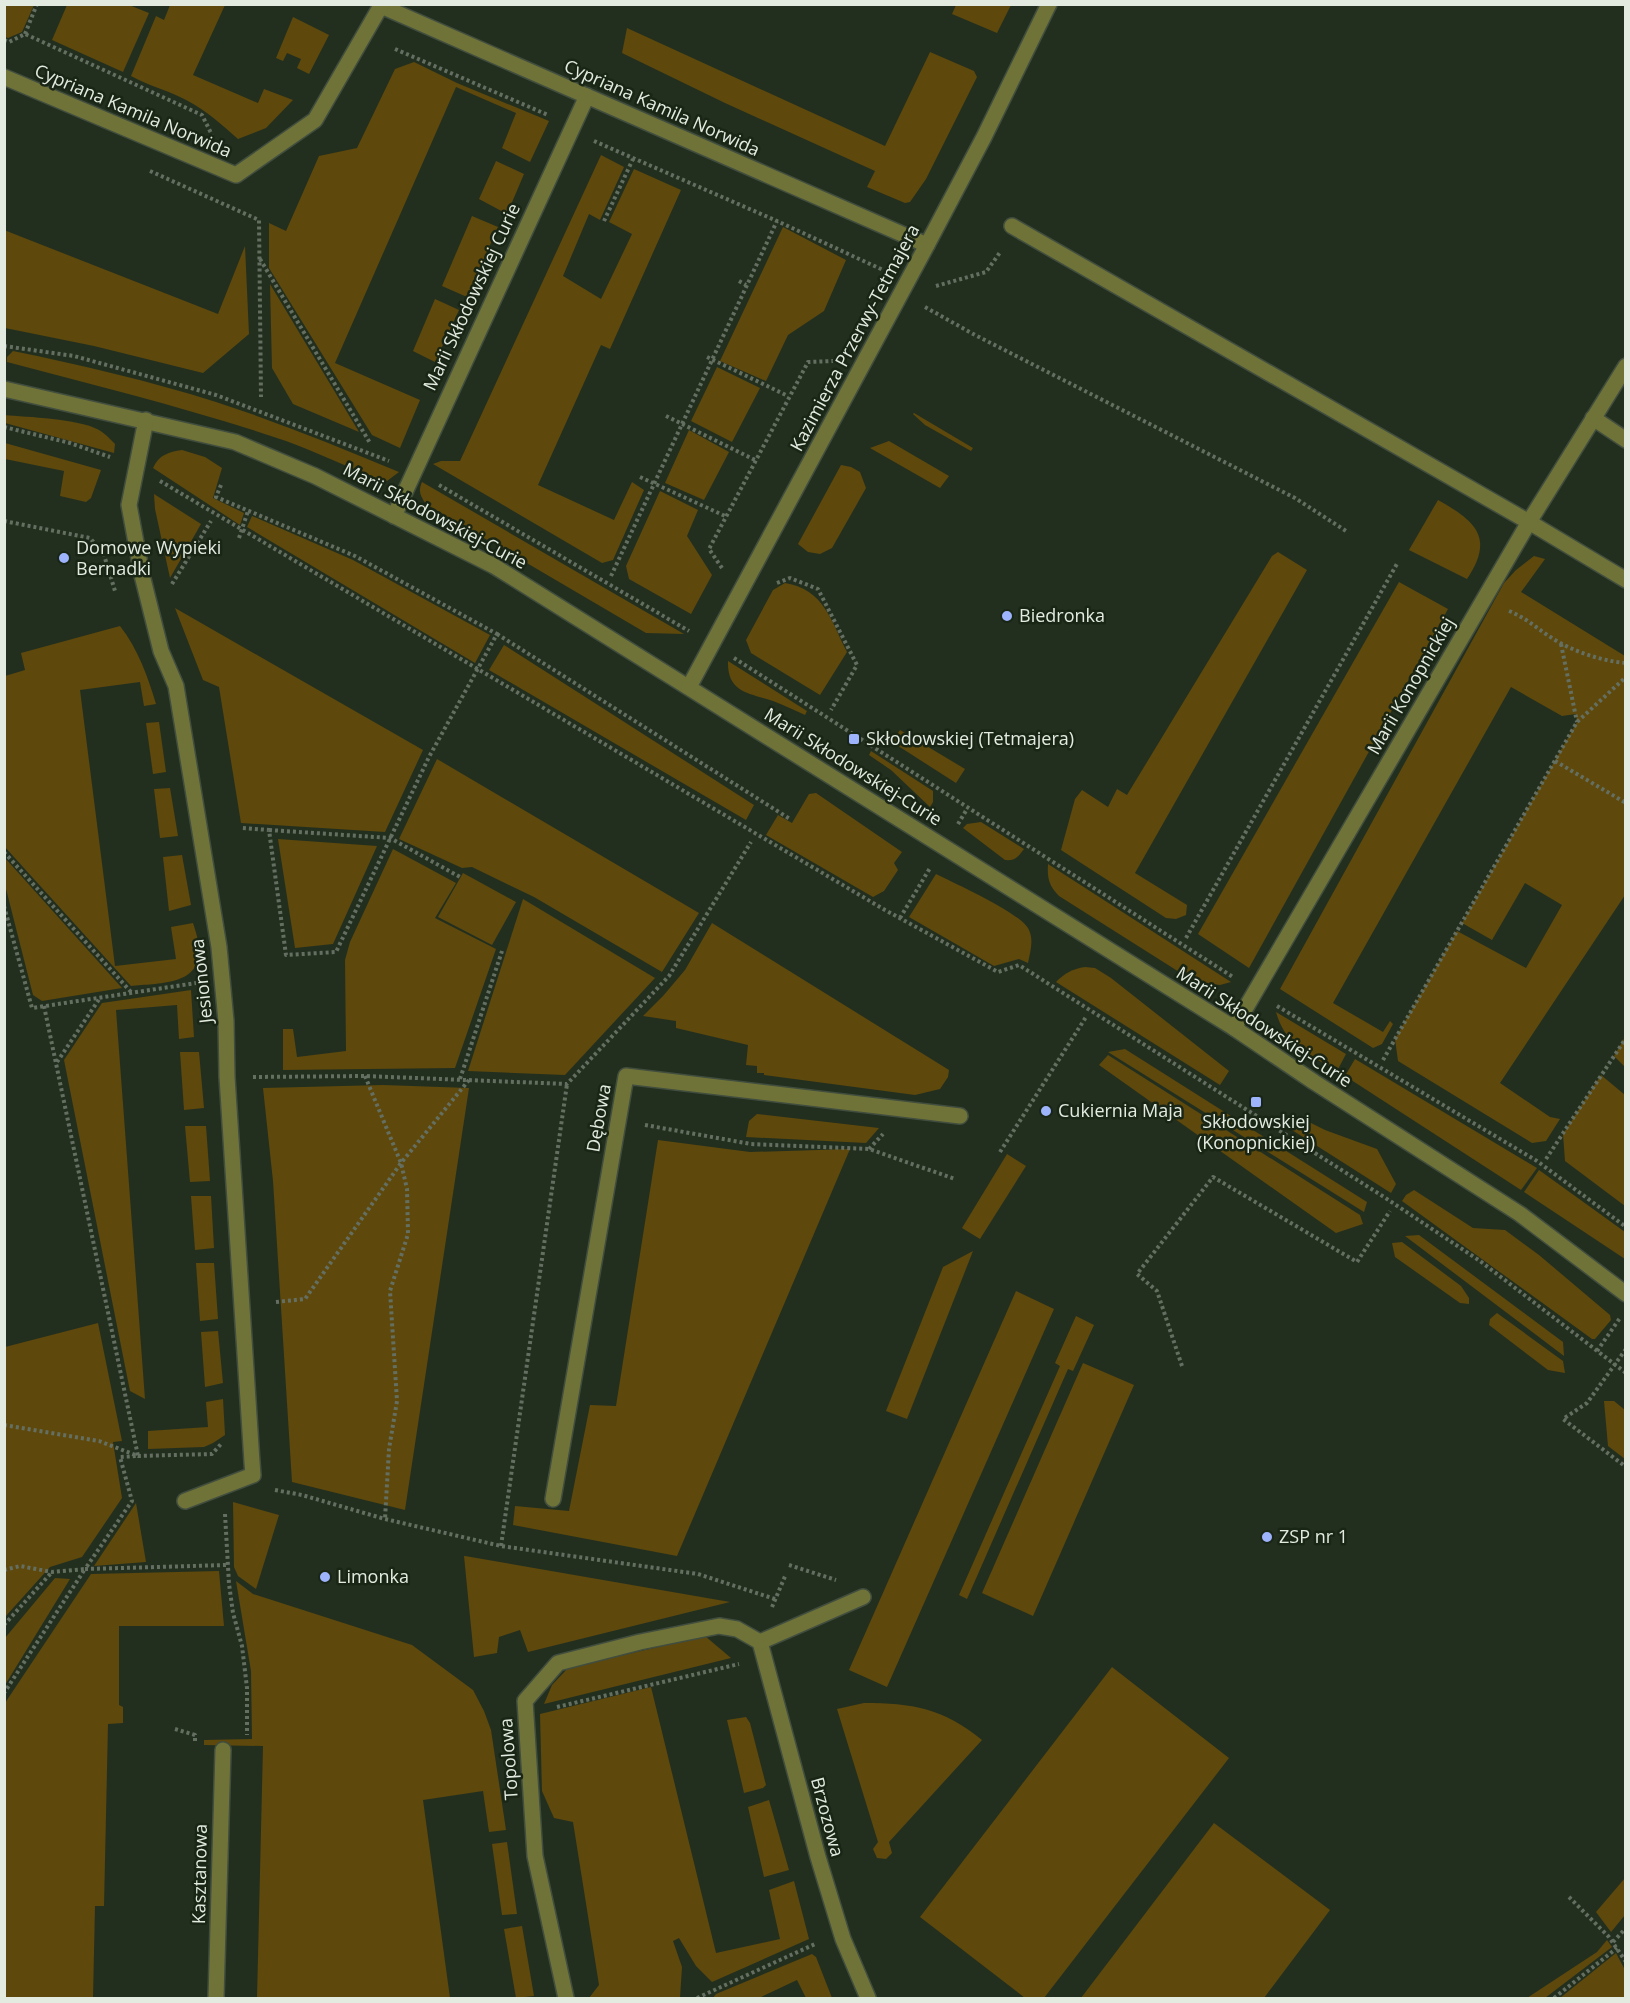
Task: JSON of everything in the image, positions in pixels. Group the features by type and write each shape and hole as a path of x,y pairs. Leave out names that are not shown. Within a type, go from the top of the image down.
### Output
{"street":[{"name":"Kazimierza Przerwy-Tetmajera","path":"689,687 984,137 1049,4"},
{"name":"Cypriana Kamila Norwida","path":"4,77 236,175 315,120 381,5 927,245"},
{"name":"Marii Skłodowskiej Curie","path":"394,516 586,96"},
{"path":"1012,226 1626,580"},
{"name":"Marii Konopnickiej","path":"1234,1028 1529,522 1626,366"},
{"name":"Marii Skłodowskiej-Curie","path":"4,389 236,442 315,476 494,566 1234,1028 1520,1214 1626,1294"},
{"path":"1593,418 1626,440"},
{"name":"Jesionowa","path":"146,420 129,505 142,575 161,651 176,686 219,947 226,1021 227,1077 253,1475 185,1502"},
{"name":"Dębowa","path":"553,1499 626,1076 960,1116"},
{"path":"760,1642 862,1597"},
{"name":"Topolowa","path":"566,1998 535,1856 525,1701 558,1663 640,1642 719,1626 737,1629 760,1642"},
{"name":"Brzozowa","path":"760,1642 818,1857 843,1939 868,1998"},
{"name":"Kasztanowa","path":"216,1998 223,1750"}],"path":[{"path":"4,40 9,42 25,34 37,4"},
{"path":"25,34 202,115 212,136"},
{"path":"604,221 633,159"},
{"path":"143,168 259,220 261,397"},
{"path":"611,576 777,221 884,269 878,279"},
{"path":"260,258 370,443"},
{"path":"925,289 986,272"},
{"path":"739,281 746,285"},
{"path":"919,304 975,335 1295,498 1346,531"},
{"path":"4,346 74,356 216,395 414,472 685,628 1256,992 1537,1161 1626,1227"},
{"path":"707,357 788,396"},
{"path":"724,571 709,549 788,396 808,362 838,361"},
{"path":"666,416 755,460"},
{"path":"4,427 70,443 113,458 156,478 885,910 998,972 1019,965 1480,1261 1626,1373"},
{"path":"640,477 725,516"},
{"path":"221,485 216,497 355,556 497,634 790,819"},
{"path":"239,538 249,511"},
{"path":"4,521 90,538 104,555 117,596"},
{"path":"1186,938 1398,562"},
{"path":"770,586 790,578 818,589 857,665 831,711"},
{"path":"1483,601 1524,617 1561,643 1603,661 1626,663"},
{"path":"268,830 286,955 336,952 429,757 497,634"},
{"path":"1561,643 1577,722"},
{"path":"1383,1060 1577,722 1626,677"},
{"path":"1555,761 1626,803"},
{"path":"242,828 390,838 460,877"},
{"path":"501,1546 567,1084 669,976 751,842"},
{"path":"4,852 132,993"},
{"path":"4,906 32,1008 200,982"},
{"path":"460,1079 502,951"},
{"path":"57,1062 100,997"},
{"path":"44,1006 138,1456"},
{"path":"1000,1152 1086,1017"},
{"path":"1546,1159 1626,1038"},
{"path":"364,1076 401,1163 407,1189 408,1234 390,1291 397,1401 389,1449 385,1519"},
{"path":"227,1077 364,1076 567,1084"},
{"path":"276,1302 305,1299 401,1163 469,1079"},
{"path":"1250,1122 1254,1114"},
{"path":"618,1120 752,1144 869,1149 955,1179"},
{"path":"1182,1366 1157,1292 1137,1274 1213,1177 1357,1262 1390,1211"},
{"path":"1597,1351 1626,1310"},
{"path":"1626,1349 1587,1403 1561,1421 1626,1467"},
{"path":"4,1425 99,1441 138,1456"},
{"path":"4,1693 132,1501 120,1457 212,1454 226,1438"},
{"path":"267,1488 501,1546 698,1574 775,1599"},
{"path":"225,1505 227,1565 233,1613 242,1646 247,1688 247,1735"},
{"path":"4,1570 20,1566 52,1572 227,1565"},
{"path":"789,1565 844,1582"},
{"path":"4,1625 52,1572"},
{"path":"525,1714 738,1663 741,1674"},
{"path":"1569,1897 1613,1942 1626,1962"},
{"path":"1613,1942 1626,1928"},
{"path":"699,1998 815,1944 812,1933"},
{"path":"1554,1998 1617,1948"}],"shaded area":[{"path":"5,4 34,5 22,32 8,38 5,37"},
{"path":"957,4 1011,5 997,33 952,14"},
{"path":"67,5 129,5 149,13 123,72 52,40"},
{"path":"170,5 225,5 193,75 258,103 264,89 293,100 266,128 238,139 195,105 131,76 156,16 164,20"},
{"path":"293,17 329,35 309,74 297,68 301,59 287,53 283,61 276,58"},
{"path":"627,28 885,146 930,52 974,71 977,77 926,179 910,202 905,203 867,187 875,171 622,53"},
{"path":"414,62 457,83 549,121 530,162 502,148 516,113 456,87 335,363 420,400 400,448 372,435 269,268 269,223 286,231 319,156 357,148 395,69"},
{"path":"601,155 624,167 600,220 589,214 563,276 601,299 632,234 609,222 634,169 681,190 610,349 601,345 538,485 614,520 632,482 644,490 613,560 602,563 433,464 441,461 460,461"},
{"path":"496,161 524,174 507,214 479,199"},
{"path":"472,216 498,227 467,297 442,286"},
{"path":"783,227 846,260 824,311 788,335 766,381 720,361"},
{"path":"4,230 218,314 245,246 249,334 203,373 94,346 5,328"},
{"path":"270,284 359,432 293,404 272,368"},
{"path":"435,299 459,310 435,362 413,351"},
{"path":"13,351 115,374 216,402 285,426 399,472 387,481 375,478 297,445 252,430 148,399 7,362 7,357"},
{"path":"717,367 760,388 732,442 691,421"},
{"path":"914,413 973,448 971,451 925,425"},
{"path":"4,415 52,419 89,426 102,432 115,444 114,453 5,423"},
{"path":"689,430 729,452 704,500 665,483"},
{"path":"889,441 949,476 940,488 870,448"},
{"path":"5,443 101,470 91,498 86,502 60,496 64,471 5,459"},
{"path":"182,450 205,457 222,468 213,498 244,513 240,525 153,468 164,455"},
{"path":"841,465 860,472 866,488 832,548 820,554 808,552 798,544"},
{"path":"422,482 684,634 646,633 426,504 420,493"},
{"path":"660,491 698,510 687,536 712,575 691,614 629,579 626,566"},
{"path":"154,494 201,524 170,578 155,509"},
{"path":"1438,500 1462,515 1477,532 1480,541 1479,552 1467,579 1409,550"},
{"path":"252,516 353,560 490,635 475,663 247,527"},
{"path":"1278,552 1307,570 1135,873 1187,905 1186,915 1176,919 1166,918 1061,850 1075,799 1082,790 1108,807 1117,789 1127,795 1272,556"},
{"path":"1534,556 1545,559 1521,592 1625,656 1625,895 1500,1083 1550,1117 1560,1119 1546,1141 1532,1143 1398,1061 1395,1039 1457,931 1526,968 1562,905 1525,883 1492,940 1462,923 1577,722 1576,714 1562,716 1511,687 1333,1003 1383,1032 1390,1021 1393,1024 1382,1044 1373,1048 1280,989 1504,583"},
{"path":"1399,582 1448,609 1249,968 1198,934"},
{"path":"785,583 798,586 818,599 831,618 847,652 820,695 751,653 746,640 773,590"},
{"path":"175,608 423,750 385,832 241,823 219,687 203,680"},
{"path":"120,626 142,664 156,704 144,706 140,682 80,690 115,966 176,959 171,927 193,923 199,951 192,971 184,977 164,983 131,986 4,846 5,676 25,670 21,653"},
{"path":"504,645 754,805 746,820 489,670"},
{"path":"728,661 807,711 805,715 735,686 731,680"},
{"path":"159,722 166,772 153,774 146,723"},
{"path":"900,730 965,769 956,783 892,742"},
{"path":"871,751 933,791 933,802 930,807 891,770 869,755"},
{"path":"437,759 699,913 662,972 534,897 472,867 462,868 399,839"},
{"path":"170,788 178,836 160,838 154,789"},
{"path":"816,793 902,852 894,863 898,870 884,891 873,897 766,835 778,815 792,823 809,794"},
{"path":"981,822 1024,849 1016,858 1005,860 963,828 967,824"},
{"path":"278,839 377,846 333,944 295,948"},
{"path":"393,849 456,883 435,918 496,949 455,1068 283,1070 283,1029 293,1029 297,1057 346,1051 345,960 350,942"},
{"path":"182,855 191,905 169,911 163,857"},
{"path":"5,858 122,988 42,1001 33,995 5,885"},
{"path":"1048,864 1231,982 1220,985 1195,982 1059,896 1049,882"},
{"path":"463,873 516,902 492,945 438,917"},
{"path":"936,874 987,899 1024,923 1031,938 1028,963 1019,959 994,966 909,917"},
{"path":"523,899 655,978 565,1075 468,1071"},
{"path":"712,923 949,1070 948,1077 940,1089 915,1095 764,1075 764,1073 757,1073 757,1066 746,1065 748,1045 676,1028 676,1021 643,1016 685,970"},
{"path":"1085,967 1095,968 1111,978 1229,1071 1220,1085 1056,982 1069,972"},
{"path":"191,990 194,1037 179,1039 177,1005 116,1010 145,1399 130,1391 64,1060 102,1003"},
{"path":"1276,1012 1346,1054 1337,1071 1299,1048 1285,1033"},
{"path":"1626,1037 1625,1067 1614,1056"},
{"path":"1125,1049 1367,1202 1364,1212 1108,1052"},
{"path":"180,1052 199,1052 204,1108 184,1110"},
{"path":"1108,1055 1360,1215 1363,1224 1336,1233 1099,1065"},
{"path":"1355,1059 1537,1168 1521,1190 1345,1076"},
{"path":"1601,1075 1625,1095 1625,1206 1565,1161 1563,1134"},
{"path":"383,1085 469,1088 405,1510 292,1482 273,1181 263,1088"},
{"path":"757,1114 879,1128 866,1143 746,1137 749,1121"},
{"path":"1299,1117 1325,1130 1377,1149 1396,1184 1391,1193 1292,1130"},
{"path":"185,1126 206,1126 210,1181 190,1182"},
{"path":"658,1140 750,1152 850,1149 677,1556 513,1525 515,1506 569,1511 590,1405 616,1406"},
{"path":"1007,1154 1026,1166 980,1239 962,1228"},
{"path":"1539,1170 1625,1232 1625,1259 1524,1192"},
{"path":"1414,1190 1473,1228 1505,1230 1539,1255 1610,1315 1611,1320 1595,1339 1592,1339 1402,1201"},
{"path":"191,1196 211,1196 214,1248 195,1250"},
{"path":"1419,1235 1563,1342 1564,1356 1405,1236"},
{"path":"1402,1242 1461,1286 1469,1298 1469,1304 1460,1303 1395,1257 1392,1243"},
{"path":"973,1251 907,1419 886,1411 943,1267"},
{"path":"196,1263 214,1263 218,1319 200,1321"},
{"path":"1016,1291 1054,1309 887,1687 849,1670"},
{"path":"1497,1313 1563,1361 1565,1373 1548,1370 1489,1325 1490,1319"},
{"path":"1076,1316 1094,1325 1073,1371 1068,1369 967,1599 959,1595 1060,1366 1055,1363"},
{"path":"98,1323 122,1441 113,1442 122,1498 82,1557 50,1567 5,1617 5,1347"},
{"path":"218,1331 223,1383 205,1387 201,1332"},
{"path":"1083,1363 1134,1385 1033,1616 982,1593"},
{"path":"223,1399 225,1435 213,1443 204,1447 148,1449 148,1431 208,1427 206,1402"},
{"path":"1604,1401 1614,1401 1625,1410 1625,1459 1608,1446"},
{"path":"233,1502 279,1515 256,1589 238,1576 234,1567"},
{"path":"136,1503 146,1562 94,1566"},
{"path":"464,1556 730,1602 528,1652 520,1630 499,1637 497,1653 474,1657"},
{"path":"219,1571 224,1626 119,1626 119,1705 123,1707 123,1723 108,1724 104,1906 95,1906 93,1998 5,1998 5,1703 91,1574"},
{"path":"55,1578 70,1579 5,1685 5,1638"},
{"path":"236,1581 253,1594 412,1645 473,1690 484,1711 491,1730 506,1830 489,1832 483,1791 423,1800 450,1998 257,1998 263,1746 204,1745 204,1740 252,1739 251,1671"},
{"path":"705,1636 731,1658 544,1704 552,1685 568,1668"},
{"path":"1112,1667 1229,1758 1044,1998 1025,1998 920,1917"},
{"path":"651,1687 716,1953 780,1939 769,1890 794,1881 809,1939 712,1982 696,1966 679,1938 673,1941 682,1967 680,1998 589,1998 599,1985 573,1822 554,1818 542,1791 540,1714"},
{"path":"864,1703 897,1704 926,1709 954,1721 982,1740 889,1842 892,1853 886,1859 877,1858 873,1849 878,1842 837,1709"},
{"path":"746,1717 750,1723 766,1785 744,1793 727,1720"},
{"path":"769,1800 789,1870 764,1877 748,1807"},
{"path":"1214,1823 1330,1910 1264,1998 1081,1998"},
{"path":"507,1842 517,1914 502,1915 492,1844"},
{"path":"1625,1878 1625,1915 1611,1932 1596,1912"},
{"path":"522,1926 534,1996 516,1998 504,1929"},
{"path":"1607,1940 1612,1947 1545,1998 1527,1998 1597,1952"},
{"path":"1616,1953 1625,1970 1625,1998 1560,1998"},
{"path":"812,1954 816,1957 832,1998 806,1998 797,1980 759,1998 713,1998 716,1994"}],"place":[{"name":"Domowe Wypieki Bernadki","path":"64,558"},
{"name":"Biedronka","path":"1007,616"},
{"name":"Skłodowskiej (Tetmajera)","path":"854,739"},
{"name":"Skłodowskiej (Konopnickiej)","path":"1256,1102"},
{"name":"Cukiernia Maja","path":"1046,1111"},
{"name":"ZSP nr 1","path":"1267,1537"},
{"name":"Limonka","path":"325,1577"}]}
